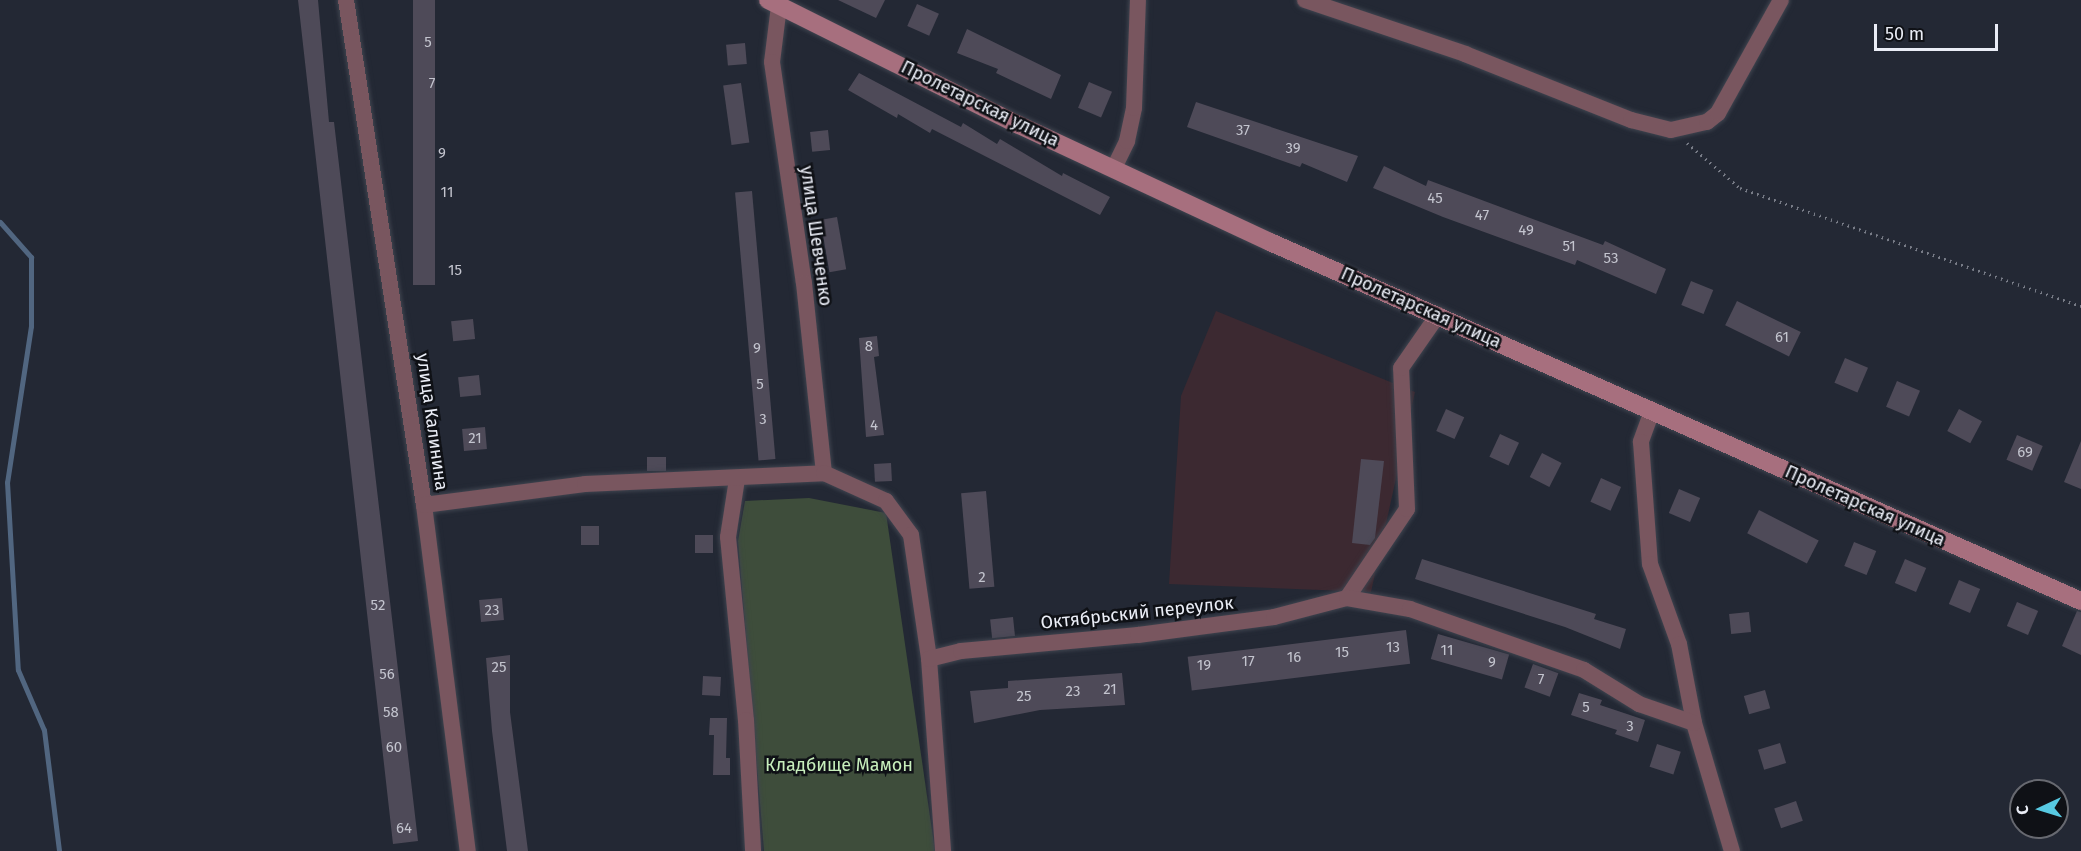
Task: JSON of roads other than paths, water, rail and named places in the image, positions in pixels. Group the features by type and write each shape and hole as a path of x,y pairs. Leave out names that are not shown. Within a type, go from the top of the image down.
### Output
{"street":[{"name":"улица Калинина","path":"346,0 424,505 468,851"},
{"path":"1114,168 1127,141 1134,108 1138,0"},
{"path":"1305,0 1465,54 1631,120 1671,130 1707,122 1719,113 1781,0"},
{"name":"Пролетарская улица","path":"774,3 1114,168 1652,411 2081,601"},
{"name":"улица Шевченко","path":"774,3 772,62 804,283 824,473"},
{"path":"1347,598 1407,509 1401,368 1438,315"},
{"path":"1652,411 1641,442 1650,564 1678,644 1694,723 1732,851"},
{"path":"424,505 585,484 736,479 824,473 886,501 911,535 929,659 943,851"},
{"path":"736,479 728,537 746,720 753,851"},
{"name":"Октябрьский переулок","path":"929,659 961,651 1138,635 1274,617 1347,598 1410,609 1584,670 1639,704 1694,723"}],"waterway":[{"path":"0,222 31,257 31,326 7,482 18,670 44,730 59,851"}],"park label":[{"name":"Кладбище Мамон","path":"839,765"}]}
